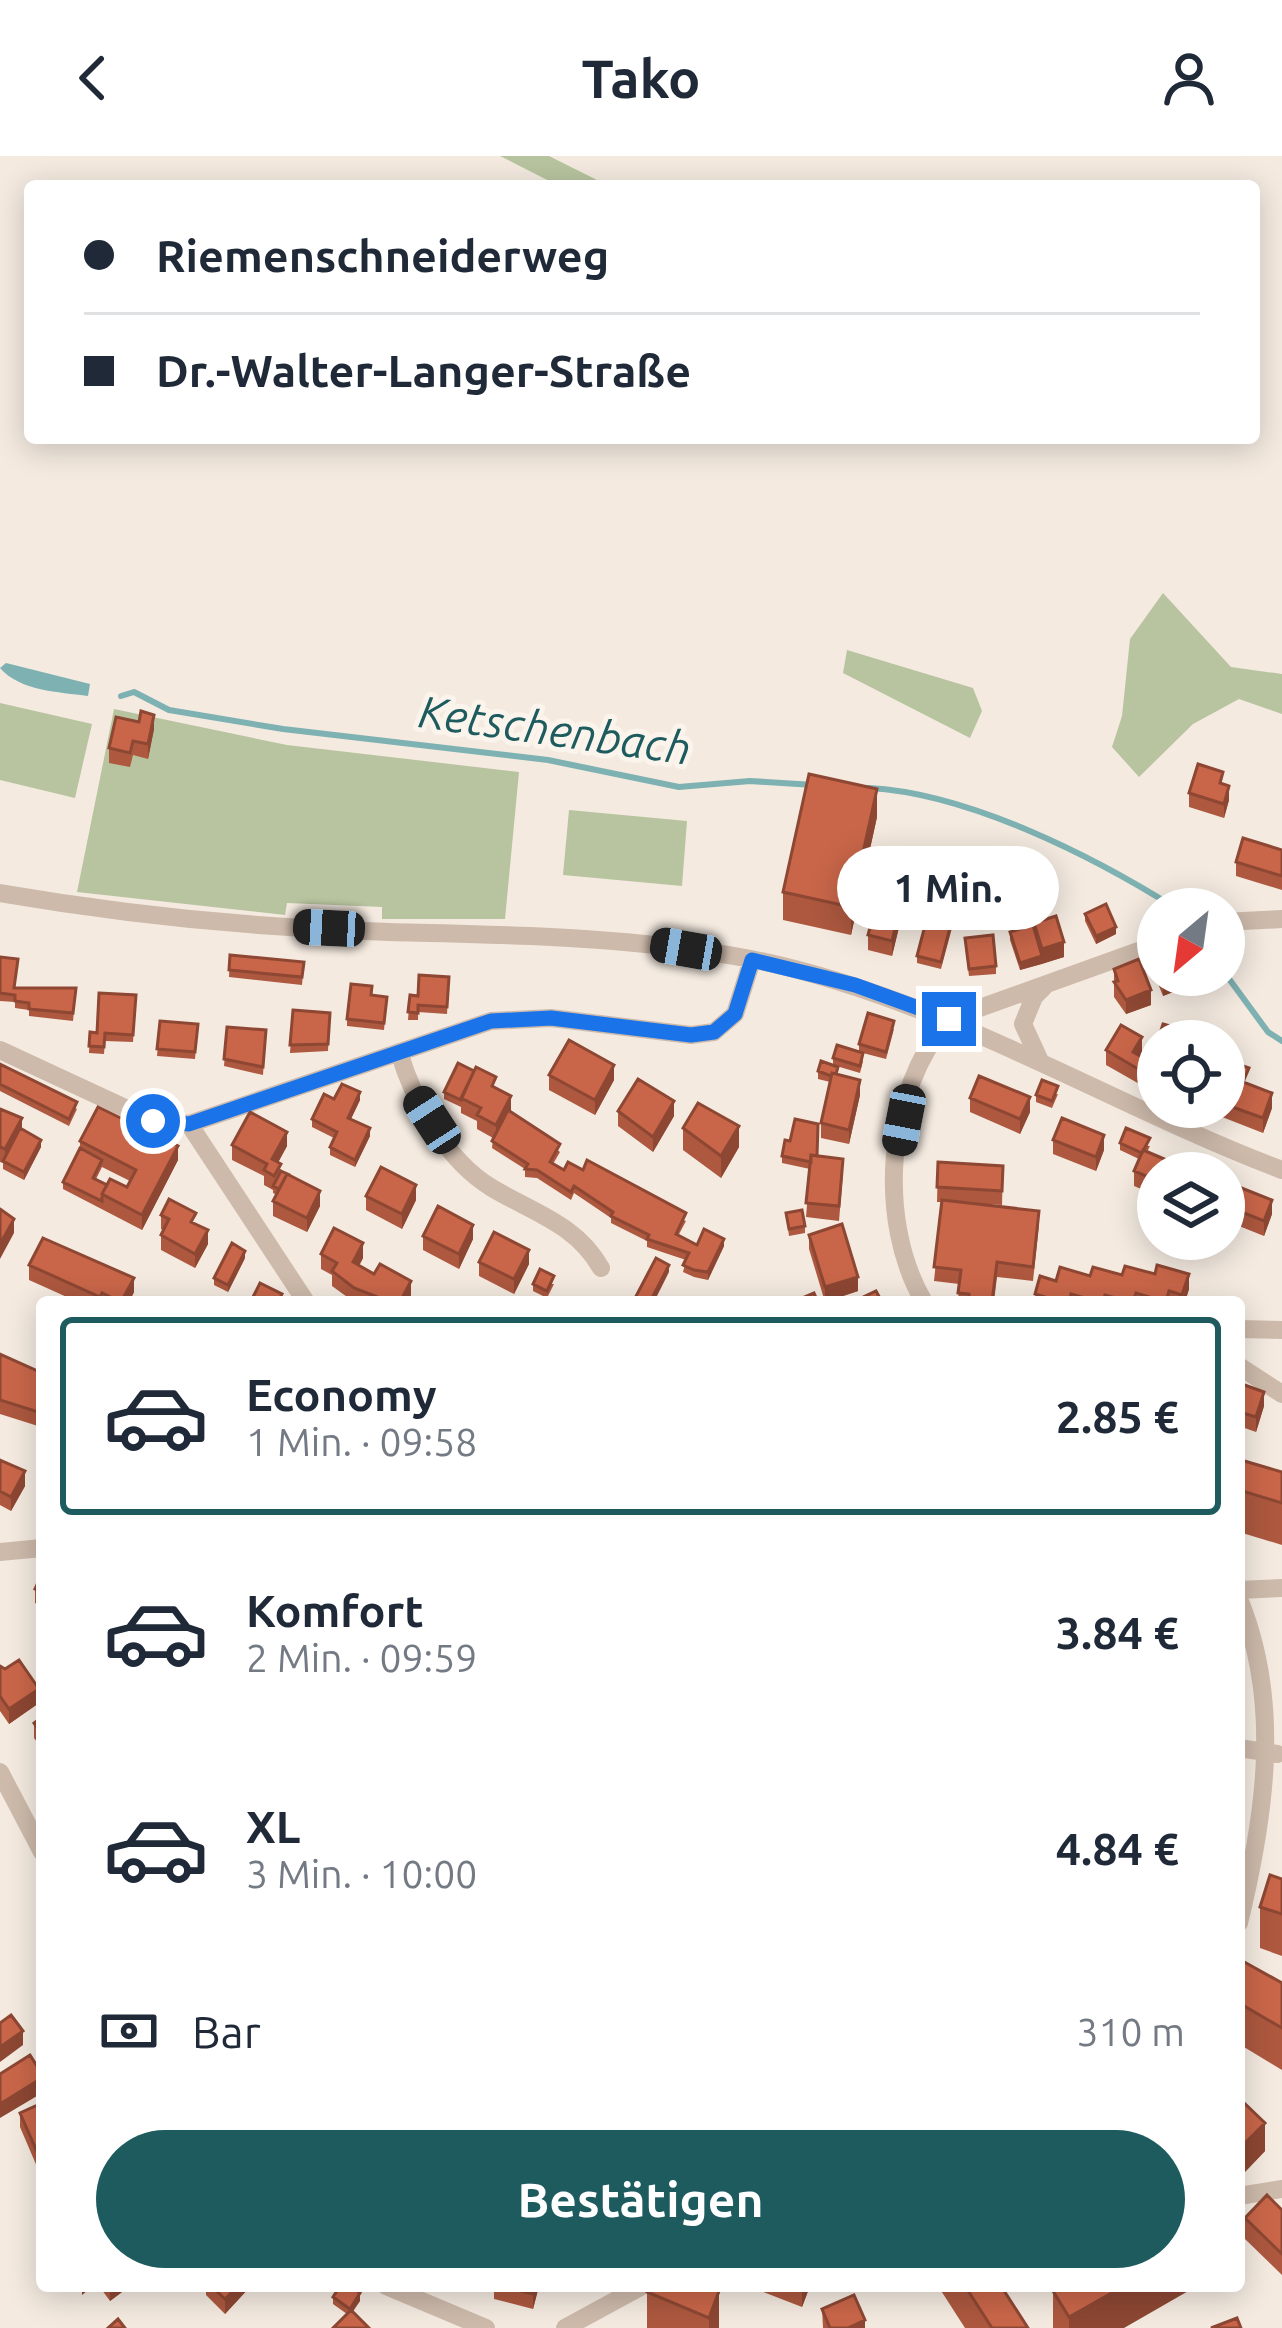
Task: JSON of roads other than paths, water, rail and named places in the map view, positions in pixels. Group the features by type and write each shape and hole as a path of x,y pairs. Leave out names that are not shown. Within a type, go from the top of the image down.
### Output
{"street":[{"path":"0,893 296,927 591,935 752,960 855,985 949,1019 1282,1170"},
{"path":"1245,921 1282,919"},
{"path":"922,1296 901,1246 894,1206 896,1161 911,1078 926,1045 949,1019 1137,952"},
{"path":"0,1050 153,1121 189,1124 491,1021 551,1018 691,1035 714,1032 735,1014 752,960"},
{"path":"1040,1061 1023,1024 1034,997 1046,985"},
{"path":"399,1052 408,1083 465,1168 570,1228 602,1268"},
{"path":"189,1124 302,1296"},
{"path":"1245,1330 1282,1330"},
{"path":"1245,1370 1282,1394"},
{"path":"0,1552 36,1549"},
{"path":"1245,1593 1282,1588"},
{"path":"1245,1612 1259,1655 1276,1754 1245,1895"},
{"path":"1245,1749 1276,1754"},
{"path":"0,1772 36,1841"},
{"path":"1246,2195 1282,2189"},
{"path":"400,2292 486,2328"},
{"path":"565,2328 631,2292"}],"water":[{"path":"6,663 90,684 88,696 18,682 0,668"}],"waterway":[{"name":"Ketschenbach","path":"121,696 134,692 169,710 283,729 548,760 679,787 750,781 814,785"},
{"name":"Ketschenbach","path":"869,788 947,802 1029,830 1141,888"},
{"name":"Ketschenbach","path":"1242,996 1268,1032 1282,1041"}]}
